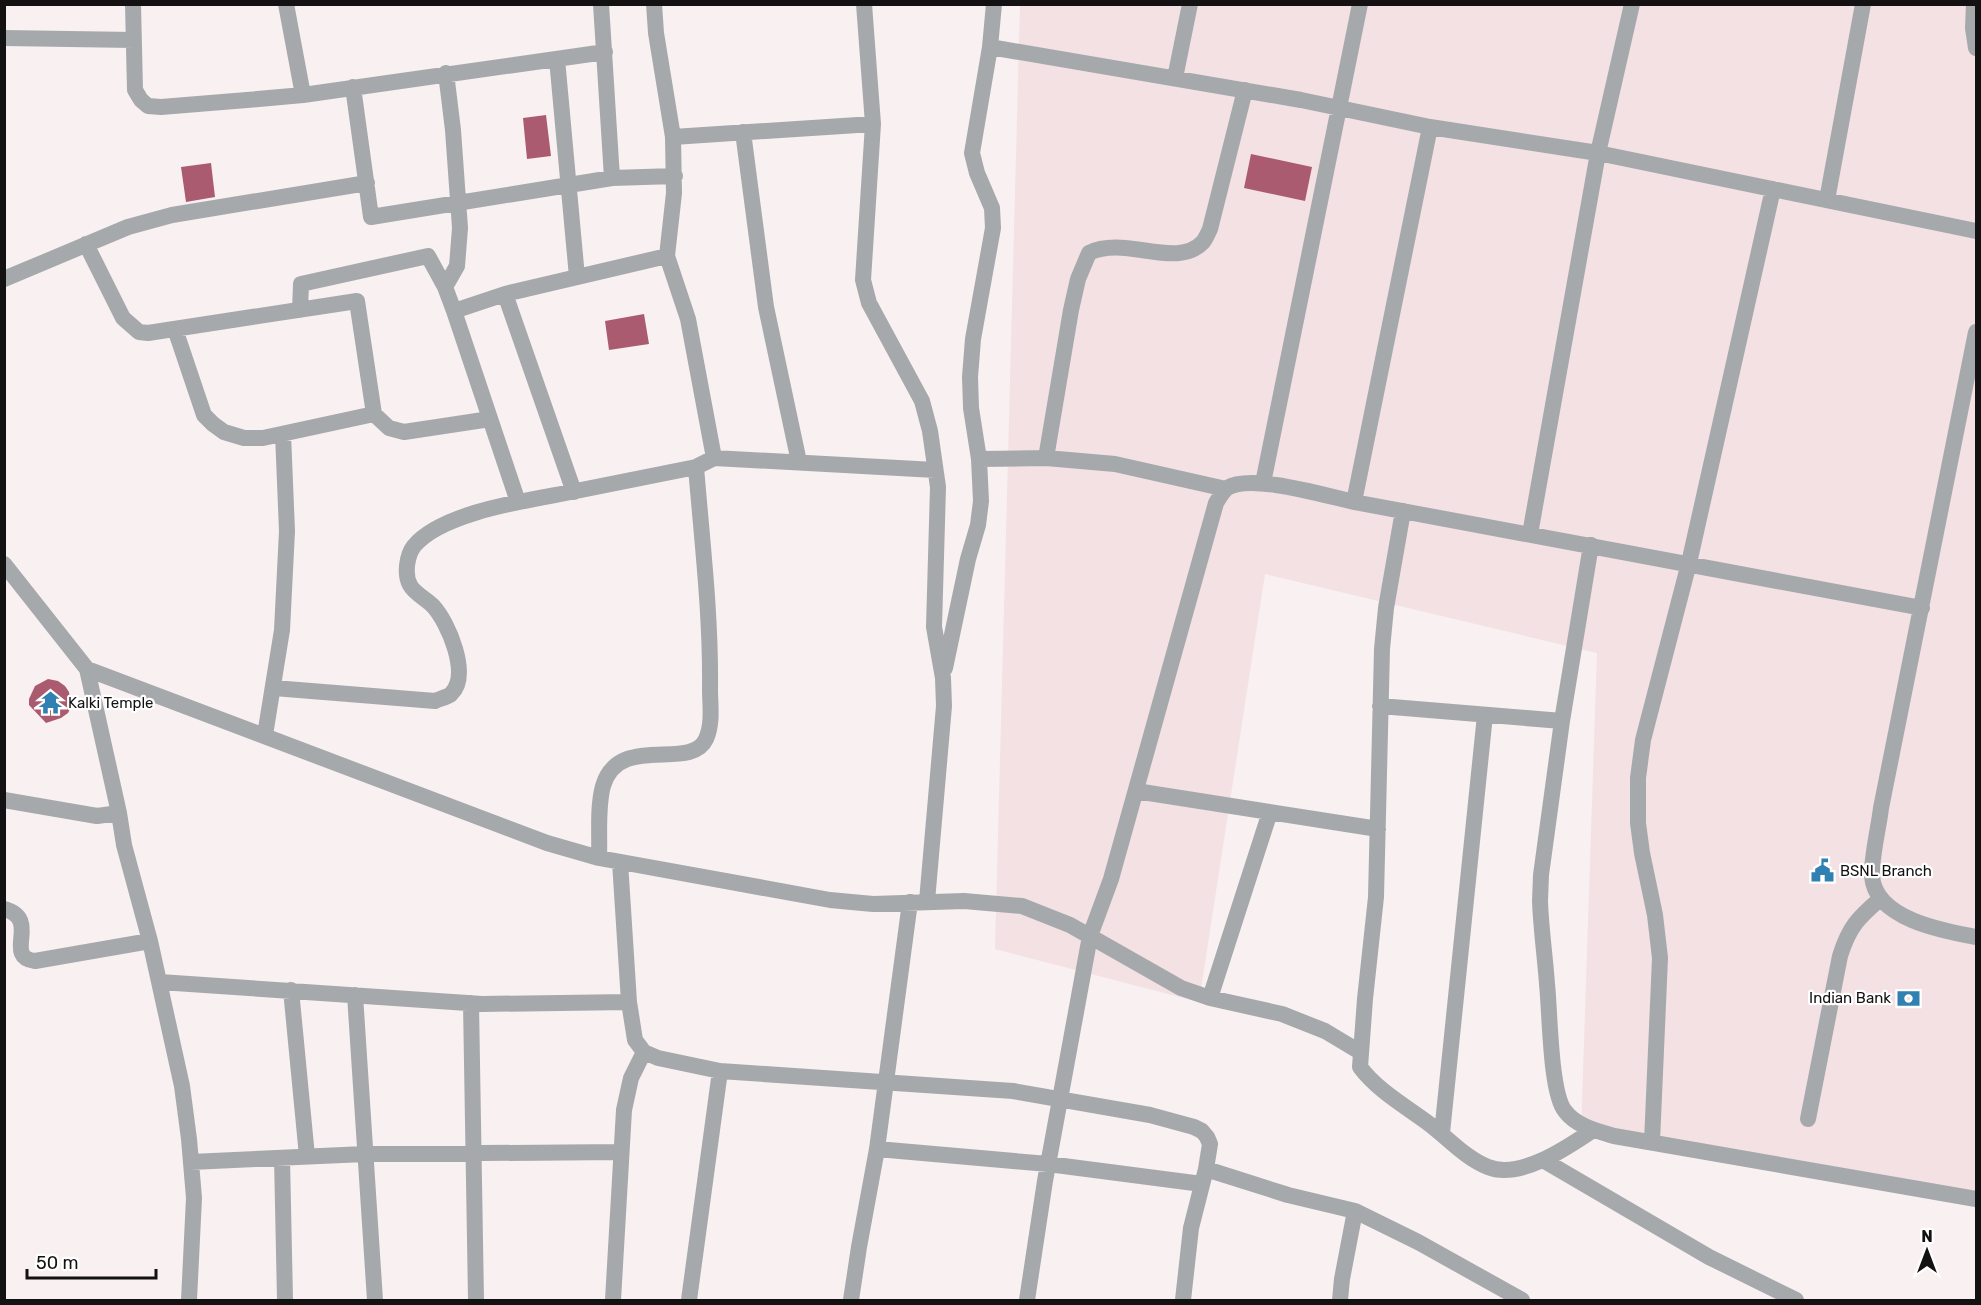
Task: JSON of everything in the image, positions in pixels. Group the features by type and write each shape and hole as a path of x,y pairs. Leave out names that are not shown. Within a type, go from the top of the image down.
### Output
{"street":[{"path":"133,4 135,90 148,106 179,106 303,95 605,52"},
{"path":"286,4 303,95"},
{"path":"602,4 612,178"},
{"path":"654,4 656,33 673,137 675,176 667,256 688,319 714,458"},
{"path":"851,1300 886,1084 919,902 944,706 943,678 934,627 938,503 930,431 922,401 869,303 863,280 873,124 864,4"},
{"path":"943,678 968,559 978,525 981,501 970,377 973,339 993,228 992,208 977,174 972,153 990,47 994,4"},
{"path":"1175,78 1190,4"},
{"path":"1263,483 1360,4"},
{"path":"1530,534 1598,153 1632,4"},
{"path":"1827,200 1863,4"},
{"path":"1974,4 1973,28 1977,48"},
{"path":"4,38 134,40"},
{"path":"990,47 1245,90 1430,127 1598,153 1977,231"},
{"path":"557,59 577,277"},
{"path":"445,287 457,266 459,248 459,204 446,73"},
{"path":"353,87 371,216 459,204 612,178 675,176"},
{"path":"1046,458 1071,310 1078,279 1089,253 1100,247 1113,246 1164,254 1193,249 1203,242 1210,229 1245,90"},
{"path":"673,137 873,124"},
{"path":"1354,502 1430,127"},
{"path":"743,132 766,307 799,462"},
{"path":"4,279 128,226 172,215 367,183"},
{"path":"1652,1142 1660,958 1655,915 1638,823 1638,778 1643,740 1689,563 1773,189"},
{"path":"86,244 123,318 139,332 148,333 357,301 374,414 388,428 404,432 490,419"},
{"path":"300,310 301,284 428,256 445,287 454,311 518,502"},
{"path":"454,311 505,294 667,256"},
{"path":"505,294 574,492"},
{"path":"175,329 204,415 224,432 244,438 263,438 374,414"},
{"path":"1977,332 1878,828 1872,878 1880,899 1896,913 1928,926 1977,937"},
{"path":"265,735 282,630 287,531 283,434"},
{"path":"274,688 435,701 451,694 459,679 459,666 451,634 435,608 410,585 406,568 413,547 426,535 463,516 518,502 696,467 714,458 935,470"},
{"path":"979,459 1046,458 1115,464 1226,489"},
{"path":"599,858 603,785 614,765 631,756 680,753 699,748 706,739 710,719 711,655 696,467"},
{"path":"1027,1300 1048,1164 1090,936 1111,879 1216,503 1226,489 1241,483 1263,483 1922,608"},
{"path":"1403,511 1386,608 1382,650 1376,897 1360,1067 1368,1078 1442,1133 1470,1157 1489,1168 1508,1169 1531,1165 1569,1146 1593,1130"},
{"path":"1591,545 1562,721 1541,875 1540,920 1553,1071 1559,1100 1564,1111 1593,1130 1977,1199"},
{"path":"4,564 87,669 124,845 150,940 182,1086 194,1198 189,1300"},
{"path":"87,669 547,843 599,858 830,900 873,904 994,902 1022,906 1070,925 1180,988 1210,998 1282,1014 1324,1031 1360,1052"},
{"path":"1380,706 1562,721"},
{"path":"1442,1133 1485,715"},
{"path":"1136,791 1378,829"},
{"path":"4,800 97,816 119,813"},
{"path":"1210,998 1270,812"},
{"path":"620,862 629,1002 635,1040 644,1052 658,1058 720,1071 886,1084 991,1089 1150,1115 1202,1131 1210,1144 1191,1228 1183,1300"},
{"path":"1808,1119 1845,939 1857,919 1880,899"},
{"path":"4,909 15,912 22,922 21,950 28,960 35,961 150,940"},
{"path":"160,982 471,1003 629,1002"},
{"path":"291,990 307,1156"},
{"path":"356,995 375,1300"},
{"path":"471,1003 476,1300"},
{"path":"613,1300 621,1152 627,1092 644,1052"},
{"path":"689,1300 720,1071"},
{"path":"877,1149 1204,1177 1288,1195 1355,1211 1427,1246 1522,1300"},
{"path":"191,1162 365,1154 621,1152"},
{"path":"282,1158 285,1300"},
{"path":"1543,1160 1709,1257 1796,1300"},
{"path":"1340,1300 1355,1211"}],"shaded area":[{"path":"1020,5 1976,5 1976,1199 1581,1133 1597,653 1265,574 1199,1002 995,949"}],"building":[{"path":"546,115 551,156 527,159 523,118"},
{"path":"1251,154 1312,167 1305,201 1244,188"},
{"path":"211,163 215,197 186,202 181,167"},
{"path":"644,314 649,344 609,350 605,321"},
{"name":"Kalki Temple","path":"48,679 58,681 65,686 69,692 71,707 68,713 61,718 46,723 29,705 29,699 35,686"}],"place":[{"name":"Kalki Temple","path":"50,703"},
{"name":"BSNL Branch","path":"1822,871"},
{"name":"Indian Bank","path":"1909,998"}]}
